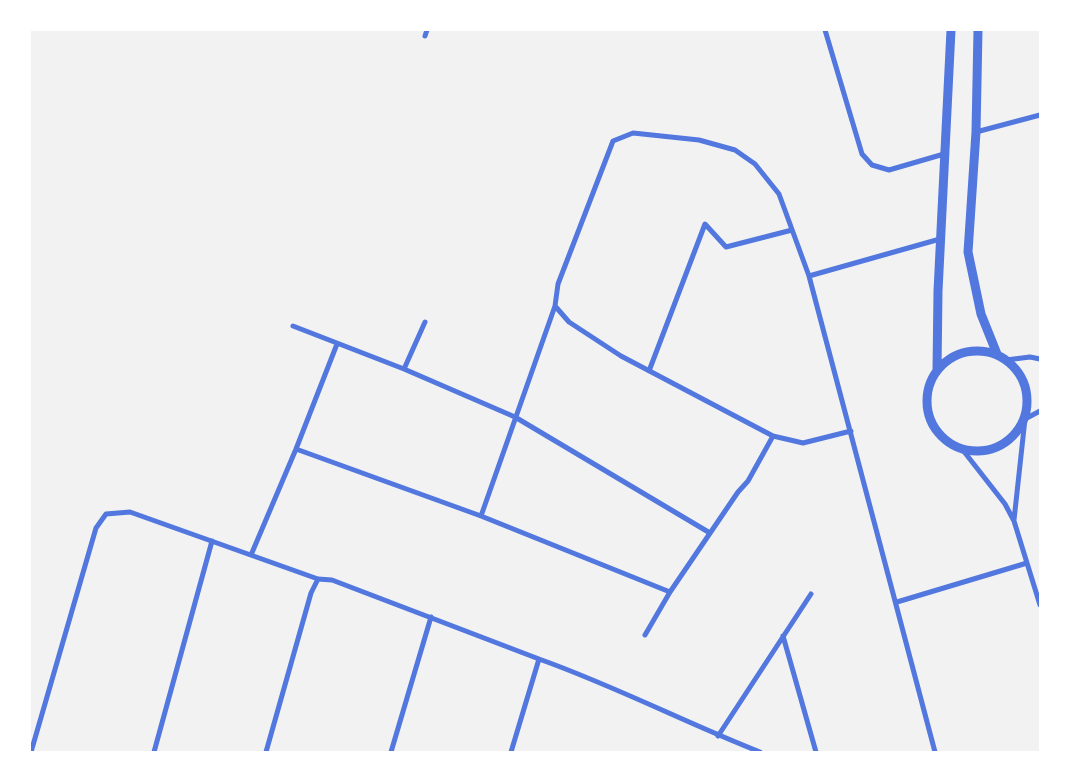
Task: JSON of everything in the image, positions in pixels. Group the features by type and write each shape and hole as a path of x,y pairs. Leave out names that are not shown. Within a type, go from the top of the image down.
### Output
{"street":[{"path":"825,30 862,154 872,165 889,170 944,154"},
{"path":"937,370 940,238 951,30"},
{"path":"978,30 976,132 968,252 981,314 997,354"},
{"path":"976,132 1040,115"},
{"path":"481,516 555,306 558,284 613,141 633,134 698,140 735,150 755,164 779,194 809,276 897,602 935,752"},
{"path":"649,370 705,224 726,246 792,230"},
{"path":"809,276 940,238"},
{"path":"555,306 569,322 649,370 773,436 803,443 851,431"},
{"path":"404,369 425,322"},
{"path":"293,326 404,369 515,416 710,533"},
{"path":"251,555 296,450 337,344"},
{"path":"1014,521 1024,419 1028,400 1024,381 1013,365 997,354 981,350 964,352 949,358 937,370 928,387 927,406 932,425 945,440 962,449 980,452 999,446 1014,435 1024,419 1040,411"},
{"path":"1006,360 1030,357 1040,359"},
{"path":"645,635 670,592 748,481 773,436"},
{"path":"962,449 1005,504 1014,521 1040,604"},
{"path":"296,450 481,516 670,592"},
{"path":"31,752 96,528 106,514 130,512 318,579 332,580 590,677 718,736 760,752"},
{"path":"154,752 212,541"},
{"path":"897,602 1027,563"},
{"path":"266,752 311,593 318,579"},
{"path":"718,736 811,594"},
{"path":"390,752 430,617"},
{"path":"783,636 816,752"},
{"path":"511,752 539,659"}]}
